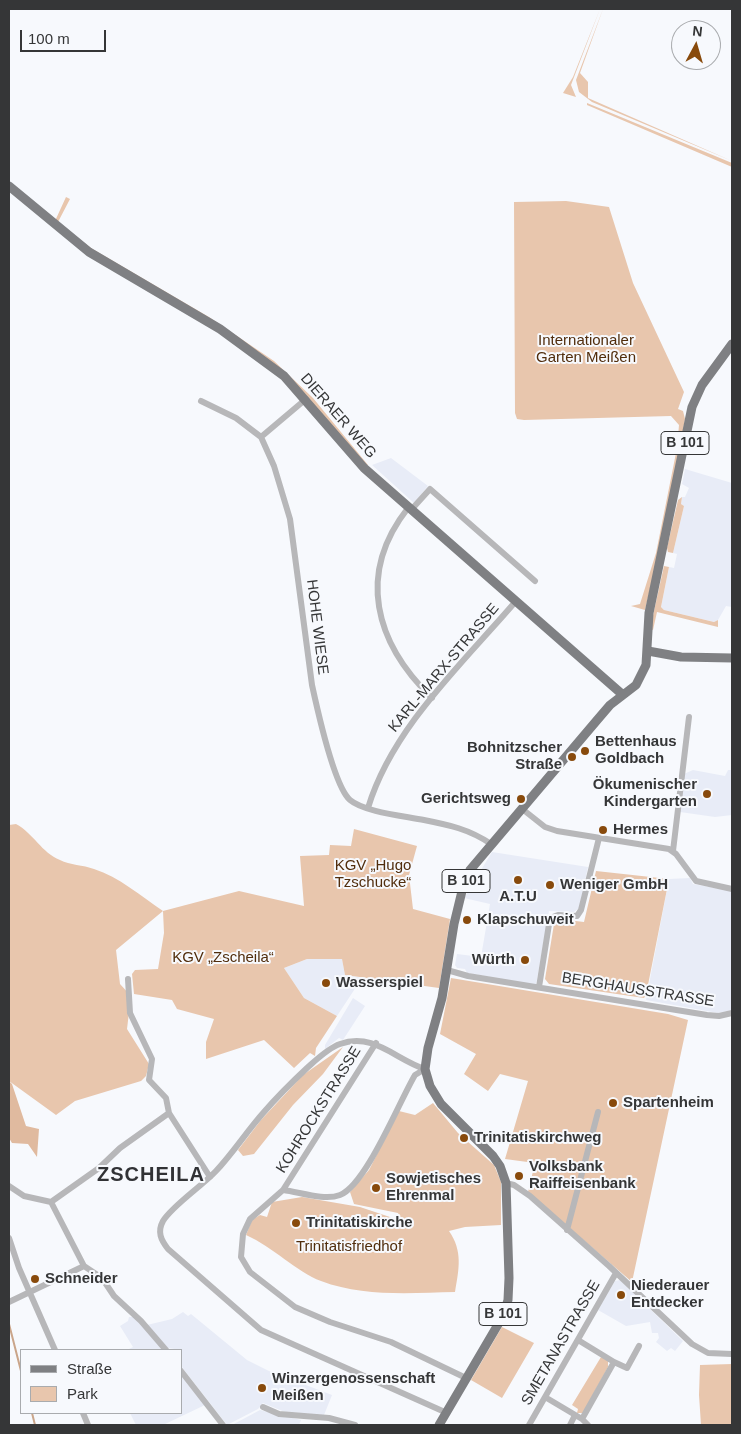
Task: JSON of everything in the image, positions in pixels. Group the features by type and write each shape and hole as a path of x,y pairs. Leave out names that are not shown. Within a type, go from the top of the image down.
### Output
{"main road":[{"name":"DIERAER WEG","path":"9,186 89,252 242,344 284,376 306,399 364,468 623,695"},
{"name":"B 101","path":"439,1425 502,1316 508,1300 506,1183 500,1166 493,1156 441,1104 430,1086 425,1069 428,1048 439,1012 454,924 464,887 470,870 491,844 604,712 640,680 646,665 648,651 649,613 692,407 702,386 732,344"},
{"path":"648,651 680,657 732,658"}],"street":[{"path":"202,402 236,418 261,437 306,399"},
{"name":"HOHE WIESE","path":"261,437 282,488 290,519 312,685 325,739 346,794 355,803 368,808 460,827 491,844"},
{"path":"432,698 414,681 399,660 388,638 378,604 381,556 394,524 430,489 535,581"},
{"name":"KARL-MARX-STRASSE","path":"368,808 376,782 390,756 432,698 516,601"},
{"path":"673,851 689,717"},
{"path":"522,808 551,830 673,851 696,881 732,888"},
{"name":"BERGHAUSSTRASSE","path":"539,987 550,918 558,915 577,916 599,838"},
{"name":"BERGHAUSSTRASSE","path":"447,970 468,976 707,1015 719,1016 732,1013"},
{"path":"128,979 130,1013 152,1059 149,1080 166,1098 169,1114 210,1177"},
{"path":"425,1069 413,1065 376,1043 355,1041 340,1044 319,1057 263,1113 242,1142 210,1177 162,1223 161,1240 168,1249 261,1330 446,1413"},
{"name":"KOHROCKSTRASSE","path":"376,1043 283,1190 250,1219 243,1234 241,1257 250,1272 295,1307 330,1322 391,1342 466,1378"},
{"path":"283,1190 331,1197 340,1195 353,1186 366,1168 415,1075 425,1069"},
{"path":"566,1230 598,1112"},
{"path":"9,1186 24,1196 51,1202 99,1168 120,1148 169,1114"},
{"path":"506,1183 522,1190 616,1273 692,1344 708,1353 732,1354"},
{"path":"51,1202 84,1266 102,1278 114,1296 141,1321 165,1349"},
{"path":"9,1238 29,1293 55,1349"},
{"path":"10,1302 84,1266"},
{"name":"SMETANASTRASSE","path":"528,1425 616,1273"},
{"path":"578,1340 627,1368 639,1346"},
{"path":"582,1419 614,1362"},
{"path":"182,1372 223,1425"},
{"path":"544,1397 582,1419 588,1425"},
{"path":"263,1407 279,1414 329,1418 355,1425"},
{"path":"570,1425 575,1415"}],"shaded area":[{"path":"391,458 428,486 414,503 372,465"},
{"path":"685,469 732,483 732,607 726,606 718,620 714,622 664,610 661,607 669,567 674,568 677,554 673,553 684,506 681,504 682,497 685,497 689,488 682,484"},
{"name":"Ökumenischer Kindergarten","path":"693,770 725,776 728,770 732,770 732,815 715,817 680,812 684,774"},
{"path":"492,852 588,867 579,908 574,912 549,911 536,985 467,973 465,969 457,968 455,965 457,954 481,957 490,904 464,898"},
{"path":"690,878 693,884 732,891 732,1010 718,1013 646,1000 669,879"},
{"name":"Wasserspiel","path":"307,959 342,959 345,975 362,978 337,1016 304,998 284,968"},
{"path":"353,998 365,1006 343,1040 339,1038 325,1049 325,1045"},
{"path":"9,1081 12,1084 26,1126 39,1129 37,1157 28,1144 12,1143 9,1138"},
{"name":"Niederauer Entdecker","path":"620,1280 683,1341 675,1351 671,1348 667,1351 656,1342 659,1338 658,1333 652,1333 650,1322 626,1326 598,1310 615,1281"},
{"path":"183,1312 188,1316 191,1314 247,1360 269,1371 332,1395 324,1415 285,1412 263,1403 258,1409 227,1425 182,1367 182,1349 168,1348 147,1325 172,1319"},
{"path":"129,1317 134,1317 163,1349 129,1349 133,1347 120,1326 128,1321"},
{"path":"182,1376 205,1405 163,1425 136,1425 130,1414 182,1414"},
{"path":"260,1410 301,1420 299,1425 232,1425"}],"green space":[{"path":"600,9 571,85 576,97 563,93 573,77"},
{"path":"603,9 580,73 588,82 588,98 732,161 592,102 579,92 576,80"},
{"path":"587,103 732,163 732,167 587,105"},
{"path":"66,197 70,199 58,222 91,248 209,317 274,361 313,398 368,465 364,466 289,378 97,254 55,221"},
{"name":"Internationaler Garten Meißen","path":"566,201 609,207 633,283 684,392 678,409 683,411 685,419 667,517 645,610 631,606 640,604 656,553 677,448 679,425 671,416 524,420 517,419 515,413 514,202"},
{"path":"682,497 681,504 684,506 673,553 668,552 667,548 678,500"},
{"path":"664,566 669,567 661,607 664,610 714,622 718,620 718,627 657,612 653,630 650,629"},
{"path":"16,824 28,832 54,857 68,863 103,872 130,887 163,911 116,950 120,984 131,996 127,1029 149,1064 146,1076 141,1081 75,1101 56,1115 9,1081 9,825"},
{"path":"354,829 417,846 409,875 413,909 450,919 439,988 345,975 342,959 307,959 284,968 304,998 337,1016 316,1048 315,1056 310,1053 294,1068 264,1040 206,1059 206,1042 214,1019 177,1009 172,1000 134,994 132,974 135,970 158,969 164,933 163,911 239,891 304,906 300,856 329,855 330,845 351,846"},
{"path":"596,871 669,879 644,998 549,984 545,979 554,924 559,919 584,922"},
{"path":"451,978 668,1014 688,1020 632,1282 528,1192 535,1163 505,1159 528,1081 500,1074 488,1091 464,1074 476,1054 440,1034"},
{"path":"343,1047 323,1074 293,1105 254,1154 243,1156 238,1150 261,1120 303,1075"},
{"name":"Trinitatisfriedhof","path":"433,1103 458,1133 494,1165 501,1182 501,1225 465,1227 449,1231 456,1246 459,1260 455,1292 387,1293 353,1290 337,1286 312,1277 246,1235 252,1220 260,1215 267,1217 272,1202 302,1197 360,1207 402,1221 398,1213 354,1204 350,1192 369,1170 399,1111 415,1115"},
{"path":"502,1327 534,1343 502,1398 471,1380"},
{"path":"601,1357 608,1361 608,1367 583,1413 577,1413 578,1409 572,1405"},
{"path":"732,1364 732,1425 701,1425 700,1365"}],"waterway":[{"path":"9,1324 20,1367"},
{"path":"32,1414 35,1425"}],"place":[{"name":"Bettenhaus Goldbach","path":"585,751"},
{"name":"Bohnitzscher Straße","path":"572,757"},
{"name":"Ökumenischer Kindergarten","path":"707,794"},
{"name":"Gerichtsweg","path":"521,799"},
{"name":"Hermes","path":"603,830"},
{"name":"A.T.U","path":"518,880"},
{"name":"Weniger GmbH","path":"550,885"},
{"name":"Klapschuweit","path":"467,920"},
{"name":"Würth","path":"525,960"},
{"name":"Wasserspiel","path":"326,983"},
{"name":"Spartenheim","path":"613,1103"},
{"name":"Trinitatiskirchweg","path":"464,1138"},
{"name":"Volksbank Raiffeisenbank","path":"519,1176"},
{"name":"Sowjetisches Ehrenmal","path":"376,1188"},
{"name":"Trinitatiskirche","path":"296,1223"},
{"name":"Schneider","path":"35,1279"},
{"name":"Niederauer Entdecker","path":"621,1295"},
{"name":"Winzergenossenschaft Meißen","path":"262,1388"}],"district":[{"name":"ZSCHEILA","path":"151,1175"}],"park label":[{"name":"KGV „Hugo Tzschucke“","path":"373,874"},
{"name":"KGV „Zscheila“","path":"223,958"}]}
